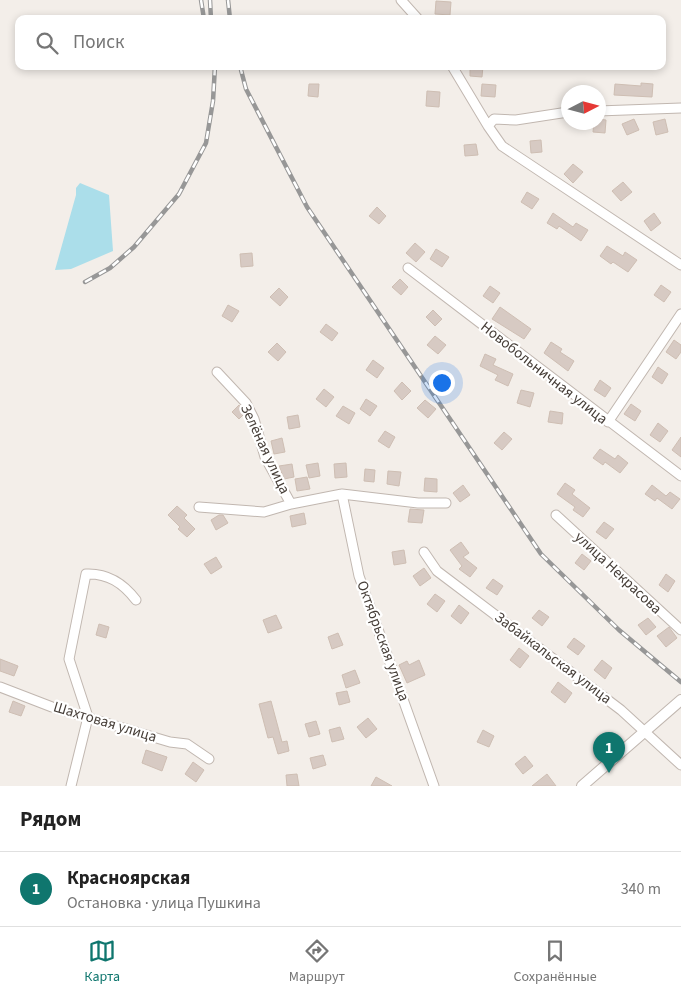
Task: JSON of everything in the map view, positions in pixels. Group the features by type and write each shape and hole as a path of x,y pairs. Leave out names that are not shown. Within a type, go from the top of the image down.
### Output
{"street":[{"path":"401,0 414,15"},
{"path":"454,70 502,146 599,208 681,265"},
{"path":"606,111 681,108"},
{"path":"488,126 494,119 516,120 561,113"},
{"name":"Новобольничная улица","path":"408,268 681,476"},
{"path":"608,422 681,314"},
{"name":"Зелёная улица","path":"217,372 246,403 254,419 265,458 290,504"},
{"name":"Зелёная улица","path":"199,507 264,512 290,504 342,494 418,503 446,503"},
{"name":"Октябрьская улица","path":"342,494 359,576 434,786"},
{"name":"улица Некрасова","path":"556,515 681,630"},
{"name":"Забайкальская улица","path":"424,552 437,571 621,710 681,765"},
{"path":"71,786 88,717 69,659 86,574 98,574 125,585 136,600"},
{"name":"Шахтовая улица","path":"0,687 52,707 170,742 187,744 209,759"},
{"path":"582,786 681,700"}],"water":[{"path":"80,183 109,195 113,251 71,269 55,270 76,195 76,188"}],"building":[{"path":"436,1 451,2 450,15 435,14"},
{"path":"470,70 483,70 482,77 470,76"},
{"path":"641,83 653,84 652,97 614,95 615,84 641,86"},
{"path":"309,84 319,84 318,97 308,96"},
{"path":"482,84 496,85 495,97 481,96"},
{"path":"427,91 440,92 439,107 426,106"},
{"path":"634,119 639,130 627,135 622,124"},
{"path":"665,119 668,132 656,135 653,122"},
{"path":"593,130 605,130 605,133 593,132"},
{"path":"541,140 542,152 531,153 530,141"},
{"path":"476,144 478,155 465,156 464,145"},
{"path":"573,164 583,172 573,183 564,174"},
{"path":"623,182 632,192 621,201 612,191"},
{"path":"527,192 539,199 532,209 521,202"},
{"path":"377,207 386,216 379,224 369,216"},
{"path":"553,213 573,227 576,223 588,230 581,241 559,226 557,229 547,223"},
{"path":"654,213 661,223 651,231 644,221"},
{"path":"415,243 425,252 416,262 406,253"},
{"path":"607,246 623,256 625,252 637,260 628,272 600,256"},
{"path":"436,249 449,257 442,267 430,259"},
{"path":"252,253 253,266 241,267 240,254"},
{"path":"400,279 408,287 401,295 392,287"},
{"path":"661,285 671,292 664,302 654,295"},
{"path":"490,286 500,293 493,303 483,296"},
{"path":"279,288 288,297 280,306 270,297"},
{"path":"228,305 239,311 232,322 222,316"},
{"path":"500,307 531,329 524,339 492,319"},
{"path":"433,310 442,319 435,326 426,317"},
{"path":"326,324 338,333 332,341 320,332"},
{"path":"435,336 446,345 438,354 427,345"},
{"path":"674,340 681,345 681,352 676,359 666,352"},
{"path":"551,342 562,349 560,352 574,361 568,371 544,353"},
{"path":"277,343 286,352 278,361 268,352"},
{"path":"485,354 496,359 493,365 513,374 508,386 495,380 498,375 480,366"},
{"path":"373,360 384,368 377,378 366,370"},
{"path":"658,367 668,374 662,384 652,377"},
{"path":"600,380 611,388 605,397 594,390"},
{"path":"402,382 411,391 402,400 394,391"},
{"path":"324,389 334,397 326,407 316,399"},
{"path":"521,390 534,393 530,407 517,403"},
{"path":"366,399 377,406 370,416 360,409"},
{"path":"425,400 436,409 428,418 417,408"},
{"path":"631,404 641,411 635,421 624,414"},
{"path":"239,405 244,414 239,419 232,412"},
{"path":"343,406 355,413 349,424 336,416"},
{"path":"550,411 563,413 562,424 548,422"},
{"path":"298,415 300,427 289,429 287,417"},
{"path":"658,423 668,431 660,442 650,435"},
{"path":"385,431 395,437 389,448 378,441"},
{"path":"504,432 512,439 502,450 494,443"},
{"path":"681,437 681,457 672,450"},
{"path":"282,438 285,452 274,454 271,441"},
{"path":"600,449 615,459 618,455 628,463 620,473 605,462 603,465 593,458"},
{"path":"318,463 320,476 309,478 306,465"},
{"path":"346,463 347,477 335,478 334,464"},
{"path":"292,464 294,477 284,479 279,466"},
{"path":"365,469 375,470 374,482 364,481"},
{"path":"388,471 401,472 399,486 387,484"},
{"path":"307,477 310,489 297,491 295,479"},
{"path":"425,478 437,479 437,492 424,491"},
{"path":"565,483 575,490 572,494 590,508 583,517 573,510 575,507 557,494"},
{"path":"463,485 470,495 460,502 453,493"},
{"path":"652,485 666,496 670,492 680,499 672,509 657,498 655,501 645,494"},
{"path":"177,506 187,515 184,518 195,529 187,537 178,529 180,527 168,515"},
{"path":"410,509 424,510 422,523 408,522"},
{"path":"304,513 306,524 292,527 290,516"},
{"path":"219,515 223,515 228,523 216,530 211,520"},
{"path":"604,522 614,529 606,539 596,532"},
{"path":"461,542 469,553 463,557 477,568 470,577 459,569 462,566 450,550"},
{"path":"404,550 406,563 394,565 392,552"},
{"path":"582,554 591,561 584,570 575,563"},
{"path":"216,557 222,567 211,574 204,564"},
{"path":"424,568 431,578 420,586 413,576"},
{"path":"666,574 675,581 668,592 659,585"},
{"path":"493,579 503,586 497,595 486,588"},
{"path":"435,594 445,601 437,612 427,604"},
{"path":"459,605 469,613 461,624 451,616"},
{"path":"539,610 549,617 542,626 532,618"},
{"path":"276,615 282,628 268,633 263,620"},
{"path":"648,618 656,627 646,635 638,625"},
{"path":"99,624 109,627 106,638 96,635"},
{"path":"669,627 677,638 666,647 657,636"},
{"path":"338,633 343,645 332,649 328,637"},
{"path":"574,638 585,646 578,655 567,647"},
{"path":"519,648 529,656 520,668 510,660"},
{"path":"0,659 18,666 14,676 0,671"},
{"path":"419,660 425,675 407,683 399,665 407,661 409,665"},
{"path":"602,660 612,668 605,679 594,670"},
{"path":"355,670 360,683 346,688 342,675"},
{"path":"558,682 572,693 565,703 551,692"},
{"path":"347,691 350,702 339,705 336,693"},
{"path":"13,701 25,706 21,716 9,712"},
{"path":"271,701 282,742 287,741 289,751 278,754 273,737 268,738 259,704"},
{"path":"368,718 377,729 366,738 357,727"},
{"path":"316,721 320,734 309,737 305,724"},
{"path":"340,727 344,739 332,742 329,730"},
{"path":"483,730 494,736 489,747 477,742"},
{"path":"146,750 167,757 162,771 142,763"},
{"path":"323,755 326,765 313,769 310,758"},
{"path":"525,756 533,766 523,774 515,764"},
{"path":"193,762 204,770 196,782 185,774"},
{"path":"297,774 299,786 287,786 286,775"},
{"path":"547,774 556,786 532,786"},
{"path":"376,777 392,786 371,786"}],"railway":[{"path":"201,0 203,15"},
{"path":"210,0 211,15"},
{"path":"228,0 230,15"},
{"path":"85,282 110,268 134,247 179,194 206,143 213,101 215,70"},
{"path":"241,70 246,89 307,207 541,554 619,630 681,682"}],"place":[{"name":"Красноярская","path":"609,773"}]}
